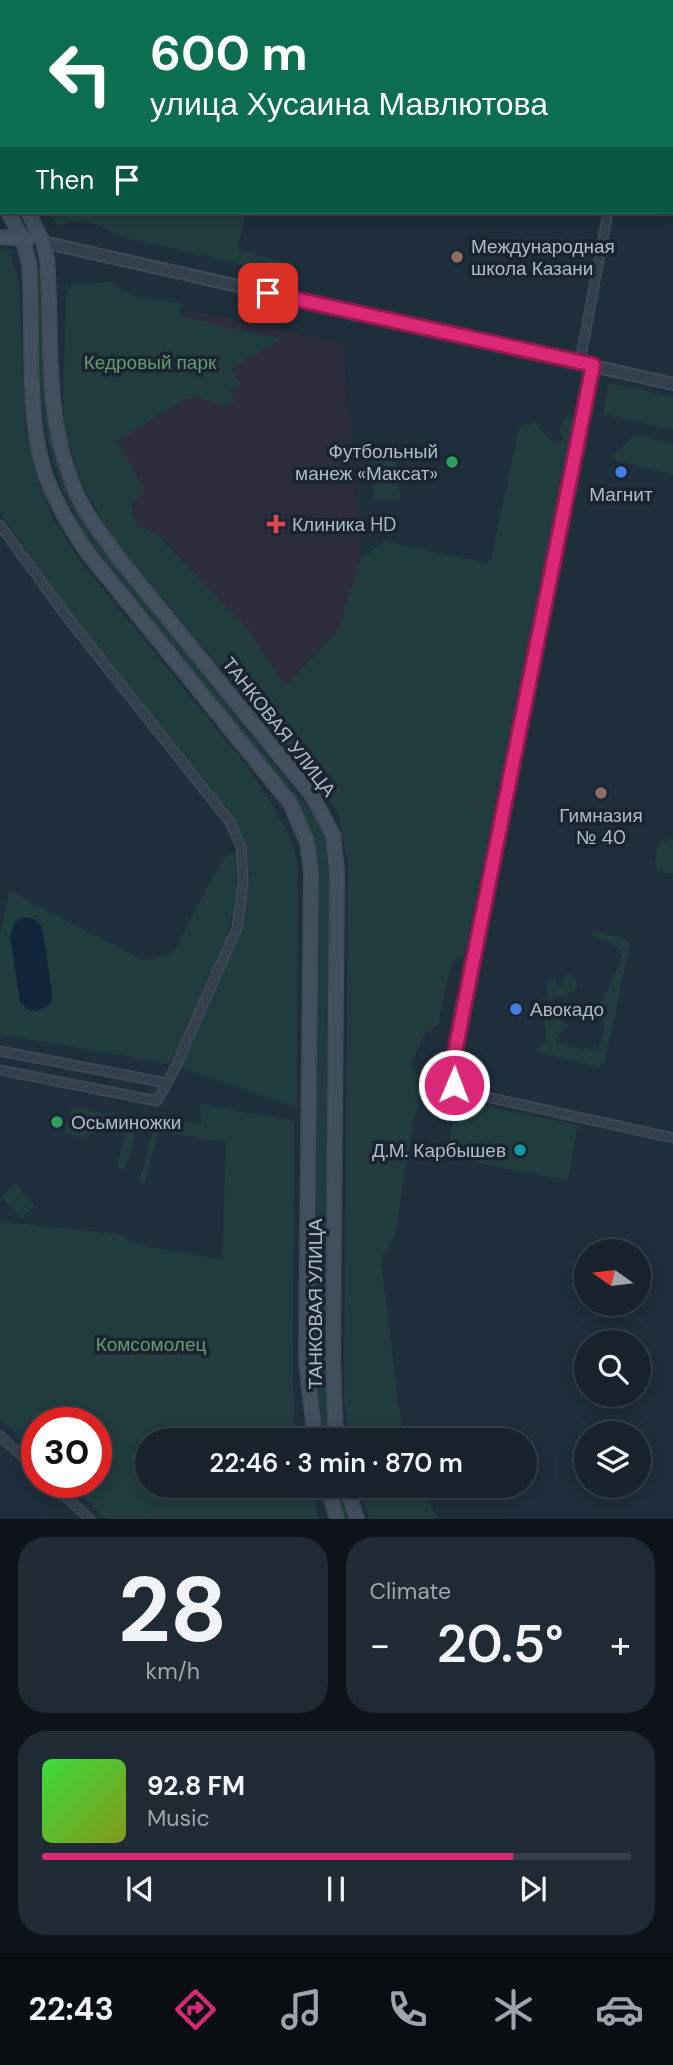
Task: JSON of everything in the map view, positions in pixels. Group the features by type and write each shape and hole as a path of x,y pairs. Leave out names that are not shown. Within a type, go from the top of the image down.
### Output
{"main road":[{"name":"ТАНКОВАЯ УЛИЦА","path":"9,214 26,249 30,276 35,428 46,475 65,518 87,552 290,803 307,842 311,886 306,1360 314,1428"},
{"name":"ТАНКОВАЯ УЛИЦА","path":"29,214 43,242 48,276 51,402 58,439 73,486 92,521 118,557 313,797 332,835 337,871 333,1362 336,1428"},
{"path":"0,237 43,242"},
{"path":"331,1498 337,1519"},
{"path":"350,1498 357,1519"}],"street":[{"path":"580,362 608,214"},
{"path":"43,242 673,384"},
{"path":"593,365 451,1073 454,1085 469,1093 673,1138"},
{"path":"0,525 67,617 230,822 241,847 243,881 237,928 157,1101 0,1070"},
{"path":"0,1051 166,1083"},
{"path":"0,1436 21,1455"},
{"path":"67,1498 90,1519"}],"shaded area":[{"path":"190,310 343,344 361,559 338,630 285,687 248,629 157,534 135,524 116,440 167,405"},
{"path":"24,917 34,919 42,926 52,992 51,1003 38,1011 28,1010 20,1002 10,936 15,922"}],"green space":[{"path":"59,214 246,214 237,249 287,263 282,274 118,236 89,222 75,221 58,225 52,218"},
{"path":"0,249 10,250 19,284 26,430 40,485 53,518 81,562 252,772 287,830 298,862 297,1107 180,1068 216,990 238,931 248,875 245,849 232,820 74,619 0,512"},
{"path":"40,266 43,273 44,353 50,432 55,458 70,498 95,540 301,798 319,824 325,840 329,872 331,1428 321,1428 312,1358 312,840 297,801 91,543 72,510 58,478 43,413 37,274"},
{"name":"Кедровый парк","path":"110,282 129,294 182,304 179,316 282,339 231,368 241,385 229,392 235,402 222,405 195,396 183,400 117,441 145,491 131,503 135,524 157,534 248,629 285,686 338,630 361,559 384,541 490,564 519,427 535,423 552,441 560,442 564,437 560,432 561,424 567,418 574,419 464,956 452,961 438,1025 424,1034 410,1068 424,1081 412,1127 395,1236 381,1259 403,1428 348,1428 344,1402 348,865 337,810 113,538 81,483 67,438 63,404 66,296 72,284"},
{"path":"609,383 673,397 673,430 603,414"},
{"path":"636,435 673,443 673,475 614,460 614,453"},
{"path":"395,448 400,499 374,501 370,450"},
{"path":"668,839 673,840 673,874 658,870 655,863 658,845"},
{"path":"234,853 236,878 229,929 210,981 169,1064 0,1034 0,933 9,891 143,960 172,954 224,857"},
{"path":"595,931 625,939 630,944 604,1065 599,1067 539,1052 537,1049 546,1040 544,1017 550,1015 568,1025 558,1036 556,1044 598,1051 604,1026 600,1005 622,957 617,947 594,935"},
{"path":"566,974 575,977 577,986 574,992 548,999 547,982 555,980 558,986 562,987"},
{"path":"458,1100 578,1125 568,1180 446,1157"},
{"name":"Комсомолец","path":"200,1104 294,1121 293,1372 296,1428 135,1428 135,1498 313,1498 319,1519 106,1519 84,1498 112,1498 112,1407 21,1407 21,1438 0,1418 0,1222 118,1234 140,1245 222,1260 226,1142 166,1133 172,1118 201,1124"},
{"path":"71,1107 129,1119 80,1139 65,1132"},
{"path":"156,1120 161,1122 145,1182 139,1183"},
{"path":"136,1128 131,1154 122,1171 117,1165 125,1132"},
{"path":"15,1184 35,1205 21,1218 1,1197"},
{"path":"338,1498 345,1498 351,1519 344,1519"},
{"path":"361,1498 427,1498 438,1519 369,1519"}],"place":[{"name":"Международная школа Казани","path":"457,257"},
{"name":"Футбольный манеж «Максат»","path":"452,462"},
{"name":"Магнит","path":"621,472"},
{"name":"Клиника HD","path":"276,524"},
{"name":"Гимназия № 40","path":"601,793"},
{"name":"Авокадо","path":"516,1009"},
{"name":"Осьминожки","path":"57,1122"},
{"name":"Д.М. Карбышев","path":"520,1150"}],"route":[{"path":"268,293 593,365 460,1026 451,1073 454,1085"}]}
